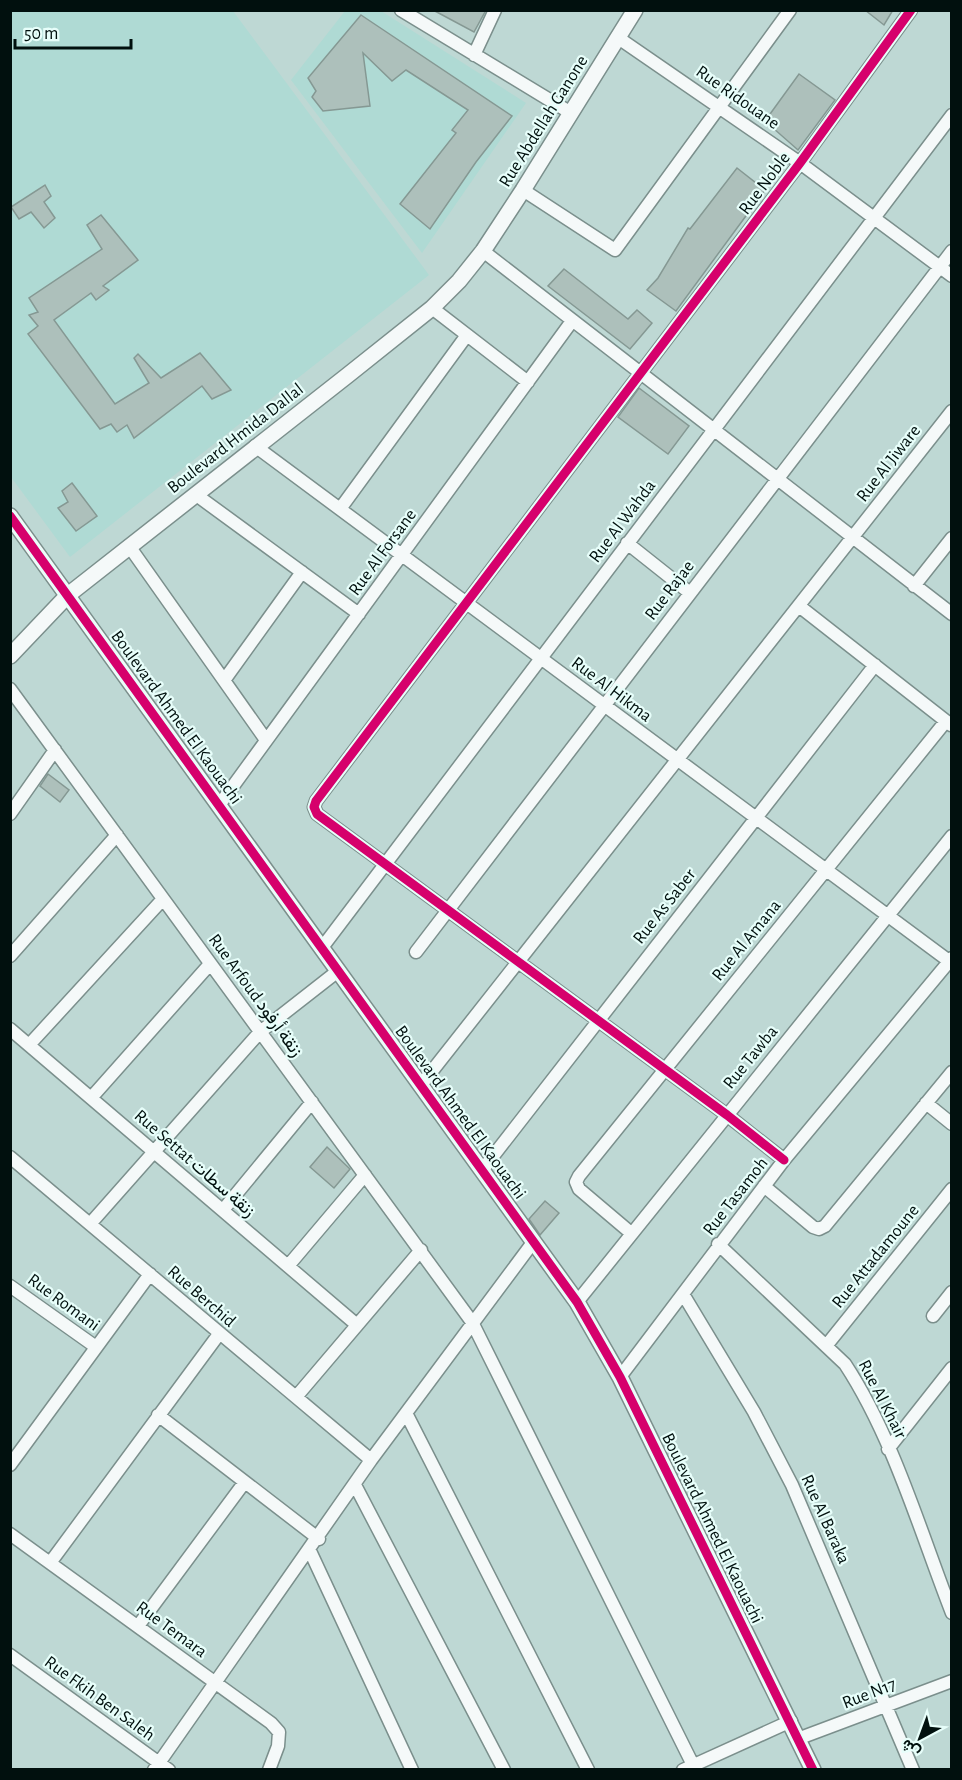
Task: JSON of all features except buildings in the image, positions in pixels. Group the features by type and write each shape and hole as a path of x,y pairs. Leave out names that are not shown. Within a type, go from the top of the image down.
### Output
{"street":[{"path":"401,10 571,114"},
{"path":"474,55 495,10"},
{"name":"Rue Abdellah Ganone","path":"483,251 635,10"},
{"path":"523,190 615,250 722,107 790,10"},
{"name":"Rue Noble","path":"385,863 317,814 314,807 316,801 800,163 911,10"},
{"name":"Rue Ridouane","path":"617,37 722,107 951,276"},
{"name":"Rue Al Wahda","path":"321,949 951,115"},
{"path":"483,251 951,614"},
{"name":"Boulevard Hmida Dallal","path":"10,656 68,595 432,308 459,281 483,251"},
{"name":"Rue Rajae","path":"416,952 951,251"},
{"path":"432,308 528,382"},
{"name":"Rue Al Forsane","path":"220,804 572,321"},
{"path":"340,509 467,334"},
{"name":"Rue Al Jiware","path":"421,1085 951,411"},
{"name":"Rue Al Hikma","path":"255,446 756,819 950,959"},
{"path":"195,494 359,614"},
{"name":"Boulevard Ahmed El Kaouachi","path":"10,516 220,804 321,949 483,1169 577,1302 620,1377 800,1738 813,1770"},
{"path":"914,586 951,538"},
{"path":"627,543 690,593"},
{"path":"129,546 266,740"},
{"path":"225,679 302,572"},
{"path":"799,606 949,723"},
{"name":"Rue As Saber","path":"483,1169 875,666"},
{"name":"Rue Arfoud زنقة أرفود","path":"10,688 472,1322 688,1767"},
{"name":"Rue Al Amana","path":"631,1233 579,1189 576,1182 826,870 949,723"},
{"path":"10,814 55,750"},
{"path":"10,956 117,835"},
{"name":"Rue Tawba","path":"577,1302 951,836"},
{"path":"385,863 727,1115 784,1160"},
{"path":"29,1045 163,899"},
{"name":"Rue Tasamoh","path":"620,1377 718,1244 784,1160 950,959"},
{"path":"91,1098 210,964"},
{"path":"90,1224 153,1150 260,1032 338,971"},
{"name":"Rue Settat زنقة سطات","path":"10,1029 357,1325"},
{"path":"764,1186 819,1229 825,1226 951,1072"},
{"path":"223,1210 312,1102"},
{"path":"926,1103 951,1124"},
{"name":"Rue Berchid","path":"10,1157 371,1460"},
{"path":"288,1266 364,1175"},
{"name":"Rue Attadamoune","path":"826,1346 951,1189"},
{"path":"161,1767 371,1460 534,1241"},
{"name":"Rue Al Khair","path":"718,1244 845,1364 856,1381 946,1584 951,1613"},
{"path":"296,1397 421,1250"},
{"path":"10,1465 150,1274"},
{"name":"Rue Romani","path":"10,1286 96,1347"},
{"path":"933,1316 951,1292"},
{"name":"Rue Al Baraka","path":"682,1294 754,1412 792,1485 913,1770"},
{"path":"50,1563 219,1334"},
{"path":"888,1449 951,1368"},
{"path":"406,1413 588,1770"},
{"path":"158,1415 319,1539"},
{"path":"138,1626 244,1483"},
{"path":"355,1485 504,1770"},
{"name":"Rue Temara","path":"10,1534 271,1723 279,1732 278,1746 269,1770"},
{"path":"310,1551 412,1770"},
{"name":"Rue Fkih Ben Saleh","path":"10,1655 161,1767"},
{"name":"Rue N17","path":"800,1738 951,1681"},
{"path":"688,1767 791,1721"}],"shaded area":[{"path":"13,10 233,11 429,275 70,557 11,477 10,14"},
{"path":"345,11 381,11 526,103 422,253 291,80"}],"cycle path":[{"path":"784,1160 727,1115 317,814 314,807 316,801 800,163 911,10"},
{"path":"10,516 577,1302 620,1377 813,1770"}]}
